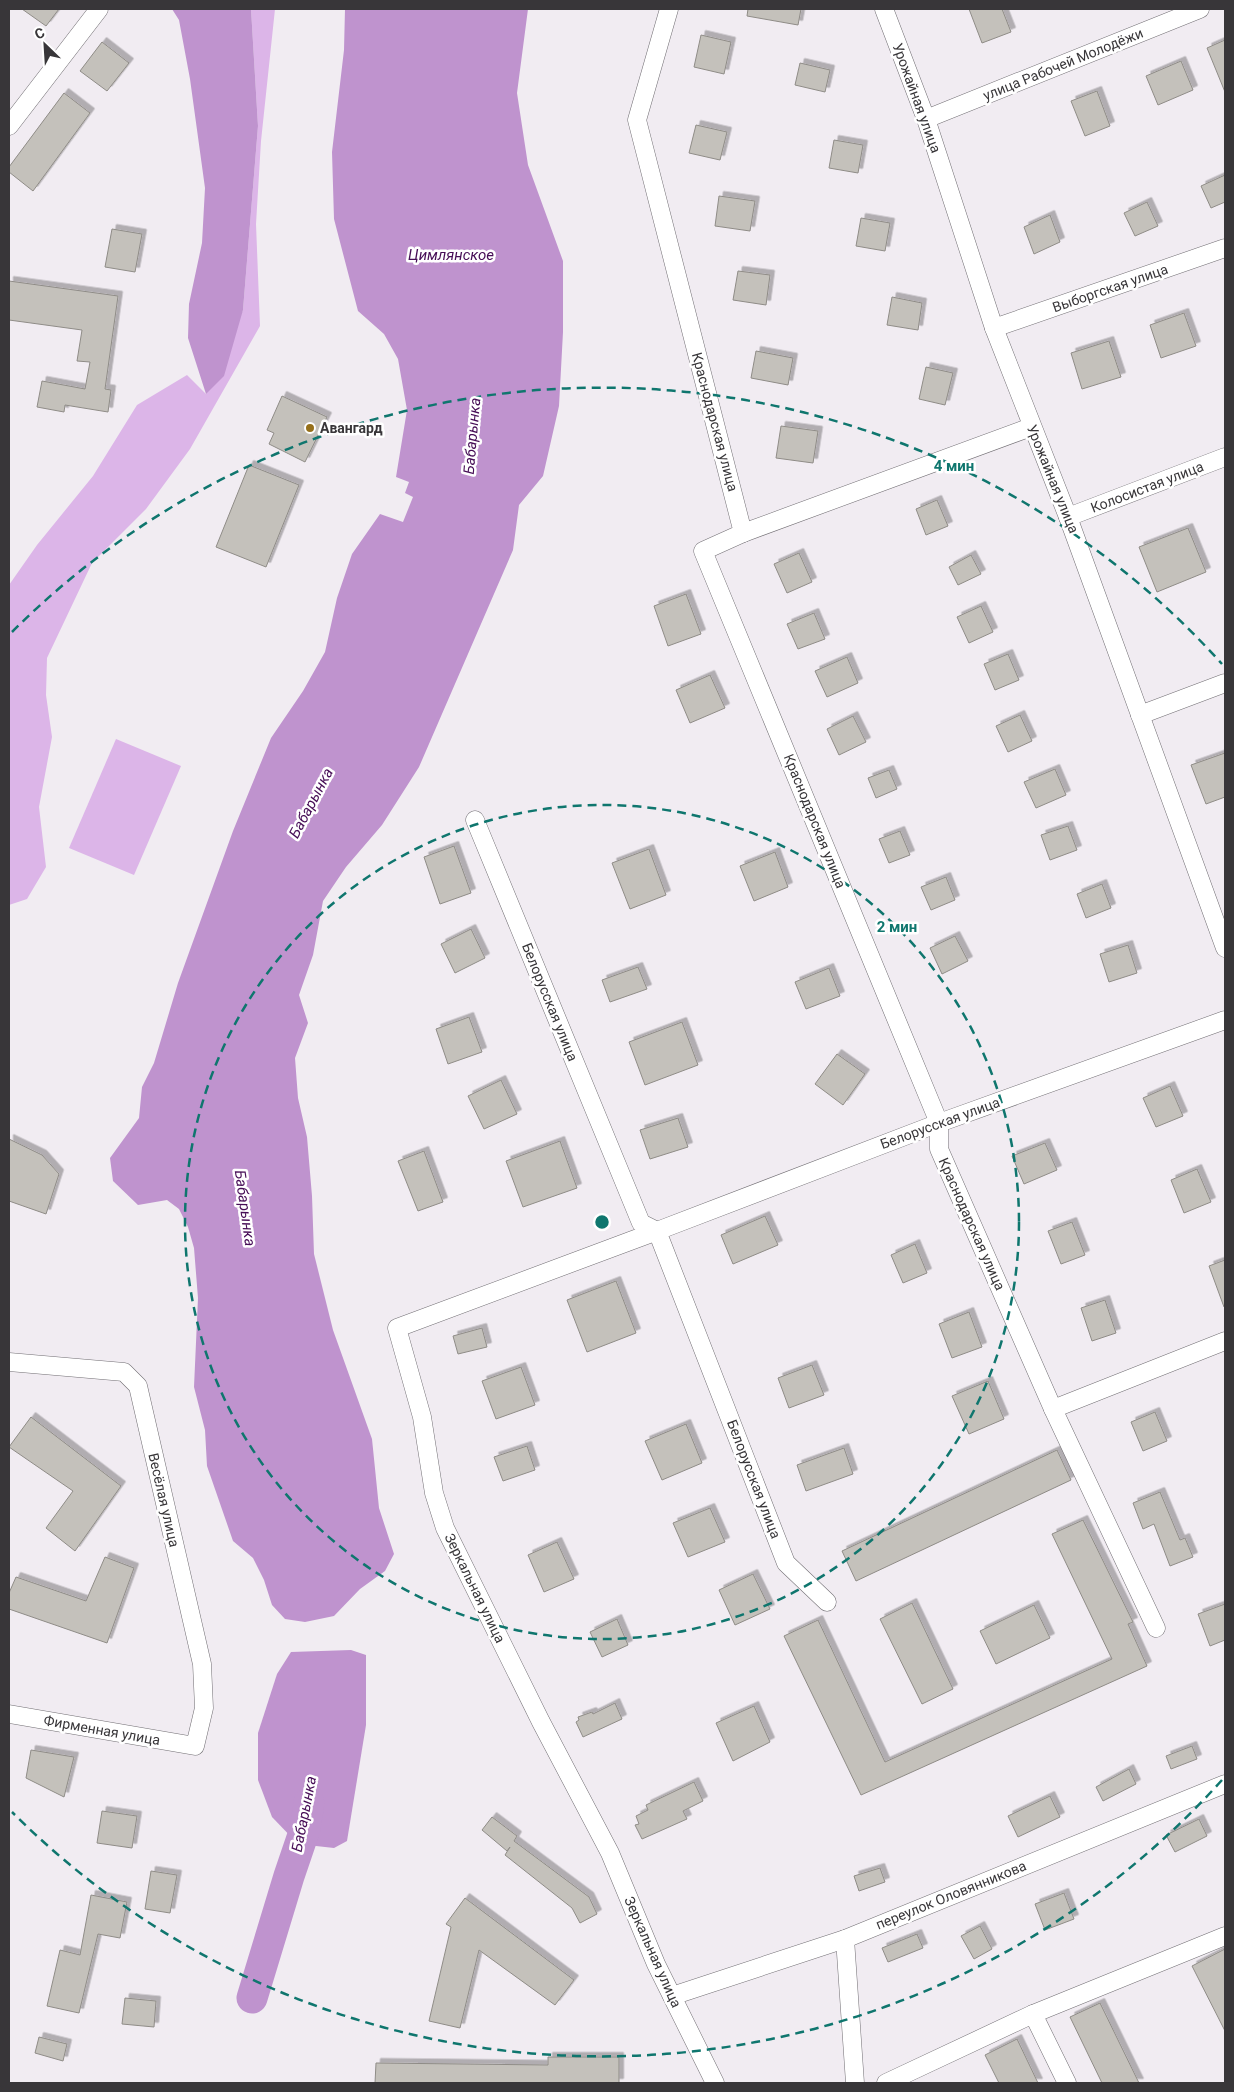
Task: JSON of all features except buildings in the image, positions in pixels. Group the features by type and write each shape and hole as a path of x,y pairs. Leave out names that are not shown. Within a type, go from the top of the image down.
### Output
{"street":[{"path":"9,126 99,9"},
{"name":"Краснодарская улица","path":"669,9 636,120 744,533 704,551 940,1123 939,1150 1053,1409 1156,1628"},
{"name":"Урожайная улица","path":"884,9 926,119 994,328 1068,517 1225,948"},
{"name":"улица Рабочей Молодёжи","path":"926,119 1200,9"},
{"name":"Выборгская улица","path":"994,328 1225,248"},
{"path":"744,533 1032,427"},
{"name":"Колосистая улица","path":"1068,517 1225,457"},
{"path":"1140,715 1225,683"},
{"name":"Белорусская улица","path":"475,820 641,1223 657,1231 786,1562 827,1602"},
{"name":"Белорусская улица","path":"657,1231 940,1123 1225,1020"},
{"name":"Зеркальная улица","path":"657,1231 397,1328 422,1416 434,1493 446,1528 541,1722 610,1853 656,1964 715,2083"},
{"path":"1053,1409 1225,1341"},
{"name":"Весёлая улица","path":"9,1362 124,1372 138,1386 202,1664 204,1708 195,1746"},
{"name":"Фирменная улица","path":"9,1714 195,1746"},
{"name":"переулок Оловянникова","path":"672,1996 844,1939 1225,1784"},
{"path":"886,2083 1033,2014 1225,1936"},
{"path":"844,1939 855,2083"},
{"path":"1033,2014 1066,2083"}],"shaded area":[{"path":"251,9 275,9 261,141 256,224 260,326 190,449 146,509 92,563 47,658 46,695 52,737 39,807 46,867 27,899 9,905 9,585 37,545 93,476 137,405 187,375 206,394 243,310 258,126"},
{"path":"116,739 181,766 134,875 69,848"}],"water":[{"path":"172,9 251,9 258,126 243,310 224,376 206,394 188,338 189,304 202,243 205,188 190,79 179,20"},
{"name":"Цимлянское","path":"345,9 528,9 517,93 528,165 563,261 563,332 559,406 543,476 519,505 513,550 419,767 382,825 346,867 323,901 313,955 299,995 308,1023 295,1058 298,1098 307,1137 314,1254 333,1330 372,1439 379,1508 394,1554 385,1571 360,1589 334,1616 305,1622 285,1619 272,1605 264,1580 253,1558 233,1541 207,1466 205,1430 194,1387 198,1298 194,1248 188,1227 179,1209 167,1200 138,1205 113,1181 110,1158 139,1118 142,1087 154,1063 178,983 233,831 271,738 303,691 325,652 337,598 352,554 380,514 403,522 413,497 405,493 409,482 396,477 407,410 398,359 384,334 358,311 334,219 332,152 344,50"},
{"path":"351,1650 366,1655 366,1725 347,1841 334,1848 298,1844 272,1817 258,1780 258,1733 277,1674 291,1652"}],"waterway":[{"name":"Бабарынка","path":"252,1998 305,1829 309,1803"}],"place":[{"name":"Авангард","path":"310,428"}]}
